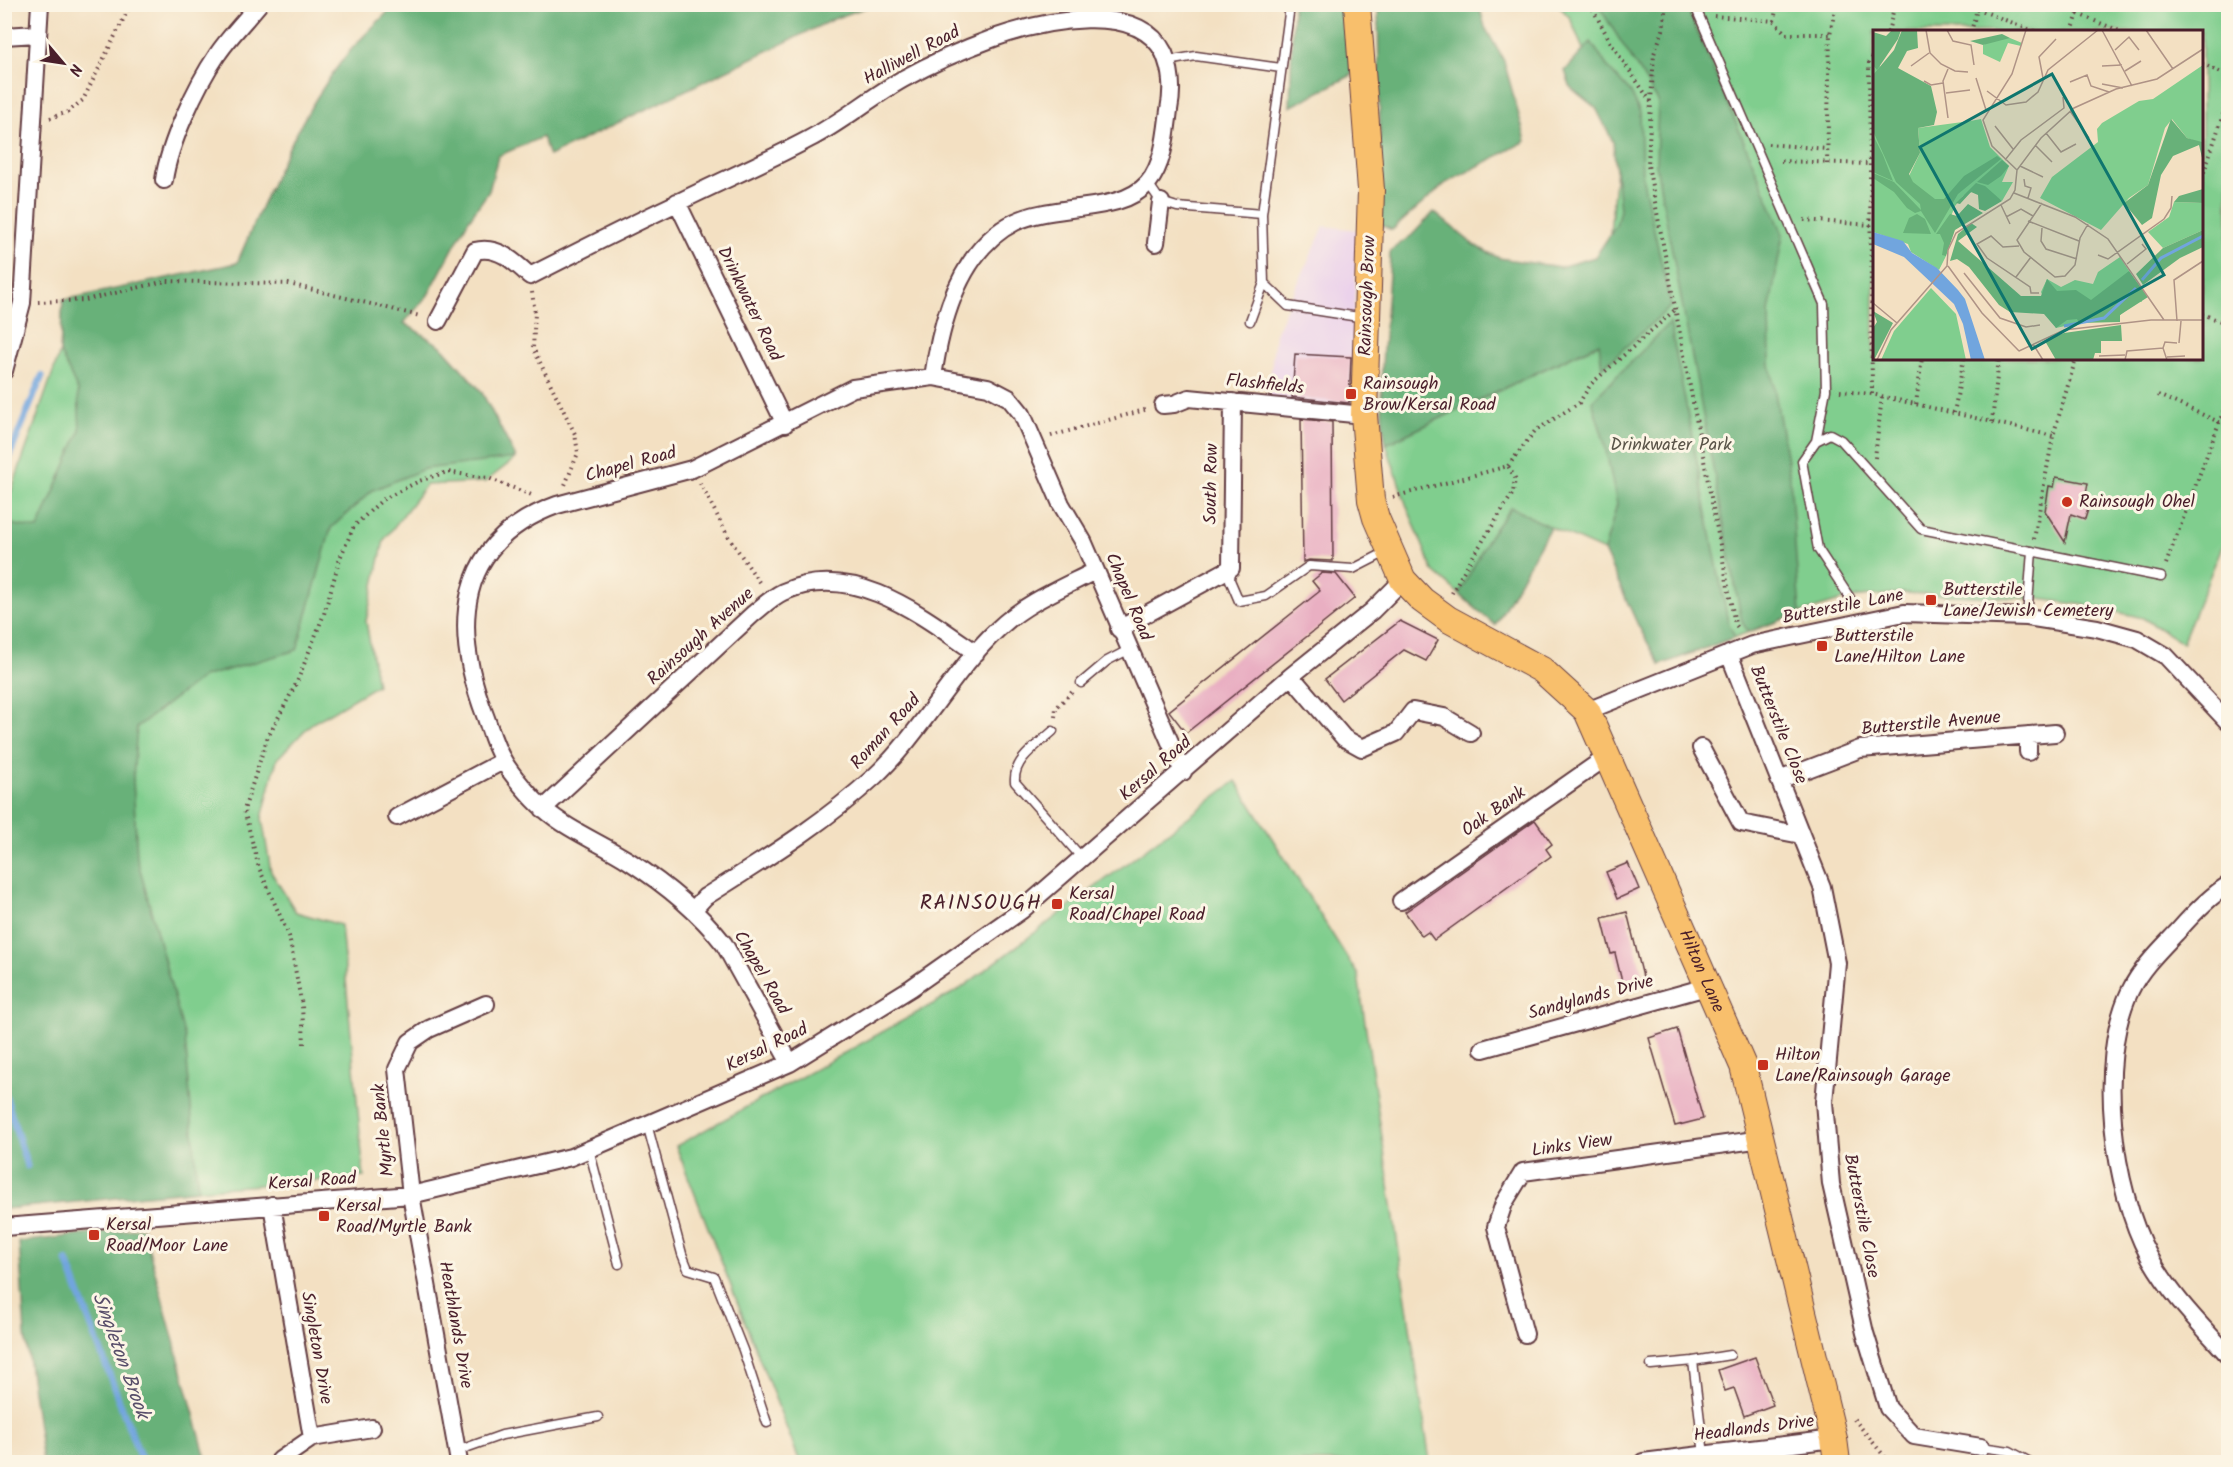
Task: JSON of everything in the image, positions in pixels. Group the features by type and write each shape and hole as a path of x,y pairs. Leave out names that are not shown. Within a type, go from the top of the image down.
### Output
{"main road":[{"name":"Rainsough Brow","path":"1357,4 1371,190 1364,415 1371,500 1388,551 1403,580"},
{"name":"Hilton Lane","path":"1403,580 1437,612 1542,670 1587,711 1710,986 1743,1066 1835,1450"}],"street":[{"path":"4,371 22,303 39,4"},
{"path":"164,180 166,161 185,116 216,56 259,4"},
{"name":"Halliwell Road","path":"530,276 819,134 903,79 980,43 1022,28 1085,15 1118,16 1132,21 1153,35 1167,62 1172,92 1159,163 1148,183"},
{"path":"4,36 37,34"},
{"path":"933,377 936,351 950,303 972,263 992,237 1028,218 1109,204 1129,196 1148,183"},
{"name":"Drinkwater Road","path":"677,202 785,424"},
{"path":"1156,243 1161,202"},
{"path":"438,321 475,251 485,249 496,251 513,261 530,276"},
{"name":"Chapel Road","path":"790,1063 724,944 693,910 630,862 543,809 503,761 477,696 464,626 466,602 479,565 503,535 538,512 557,505 692,469 853,388 933,377 988,387 1009,398 1022,414 1061,504 1083,541 1128,650 1183,772"},
{"name":"Flashfields","path":"1163,405 1174,404 1189,398 1364,415"},
{"name":"South Row","path":"1231,568 1233,402"},
{"path":"1119,629 1231,568"},
{"name":"Roman Road","path":"693,910 705,897 817,826 876,775 932,712 976,653 998,628 1026,607 1095,571"},
{"name":"Kersal Road","path":"4,1227 411,1195 571,1157 790,1063 920,982 1022,910 1291,676 1372,611 1403,580"},
{"name":"Rainsough Avenue","path":"543,809 753,614 782,593 813,583 838,582 868,588 932,622 976,653"},
{"name":"Butterstile Lane","path":"1587,711 1752,645 1904,613 2027,617 2097,628 2137,639 2166,656 2229,722"},
{"name":"Butterstile Close","path":"1729,654 1822,886 1837,963 1824,1102 1831,1184 1864,1333 1888,1408 1914,1436 1981,1448"},
{"path":"1291,676 1344,738 1362,748 1396,733 1413,711 1444,717 1471,733"},
{"name":"Butterstile Avenue","path":"1779,780 1860,749 2028,744 2055,733"},
{"path":"1701,748 1741,823 1801,835"},
{"name":"Oak Bank","path":"1401,901 1608,756"},
{"path":"397,817 503,761"},
{"path":"2229,885 2220,890 2182,926 2148,964 2130,991 2121,1019 2114,1063 2111,1110 2118,1169 2134,1223 2145,1248 2169,1289 2229,1355"},
{"name":"Sandylands Drive","path":"1483,1049 1710,986"},
{"name":"Myrtle Bank","path":"411,1195 397,1069 402,1054 410,1042 429,1029 486,1004"},
{"name":"Links View","path":"1524,1334 1496,1227 1504,1203 1524,1172 1762,1140"},
{"name":"Heathlands Drive","path":"411,1195 458,1457"},
{"name":"Singleton Drive","path":"272,1205 312,1438"},
{"path":"280,1460 312,1438 372,1428"},
{"name":"Headlands Drive","path":"1643,1462 1704,1456 1835,1450"}],"lane":[{"path":"1694,4 1824,304 1826,390 1816,441 1802,461 1818,549 1850,598"},
{"path":"1250,321 1264,283 1262,214 1290,6"},
{"path":"1167,62 1196,56 1281,68"},
{"path":"1148,183 1161,202 1177,207 1262,214"},
{"path":"1264,283 1288,306 1368,318"},
{"path":"1816,441 1830,434 1841,440 1921,528 2161,577"},
{"path":"1231,568 1230,580 1239,601 1266,596 1309,566 1353,569 1388,551"},
{"path":"2027,617 2032,551"},
{"path":"1081,683 1107,661 1128,650"},
{"path":"1053,731 1018,763 1014,772 1015,782 1082,858"},
{"path":"646,1124 688,1269 714,1277 743,1350 767,1423"},
{"path":"589,1149 620,1264"},
{"path":"1651,1365 1730,1355"},
{"path":"1693,1361 1704,1456"},
{"path":"458,1457 502,1435 598,1417"},
{"path":"1981,1448 2010,1451 2030,1462"}],"path":[{"path":"32,124 68,112 83,100 131,4"},
{"path":"1590,4 1612,45 1651,102"},
{"path":"1666,4 1663,30 1654,54 1648,165 1677,308 1735,624 1752,645"},
{"path":"1774,21 1777,4"},
{"path":"1827,164 1830,34 1836,4"},
{"path":"1888,30 1895,4"},
{"path":"2073,30 2081,4"},
{"path":"1972,30 1977,9 2031,30"},
{"path":"1698,15 1774,21 1786,34 1830,34"},
{"path":"2078,15 2117,30"},
{"path":"2019,30 2020,25"},
{"path":"1872,394 1869,63 1873,58"},
{"path":"2203,64 2229,76"},
{"path":"2203,175 2229,100"},
{"path":"1754,142 1827,149"},
{"path":"1781,161 1870,164"},
{"path":"1804,220 1871,225"},
{"path":"304,1044 302,1006 289,936 259,868 244,810 267,739 297,682 324,614 340,558 354,526 382,500 419,482 447,472 488,478 557,505 578,453 575,434 533,348 535,313 530,276"},
{"path":"22,303 85,300 166,281 289,284 438,321"},
{"path":"1371,500 1395,496 1508,466 1536,431 1579,403 1591,384 1677,308"},
{"path":"2203,314 2229,324"},
{"path":"1916,404 1922,360"},
{"path":"1954,413 1964,360"},
{"path":"1992,422 1999,360"},
{"path":"2032,551 2053,436 2075,360"},
{"path":"1826,390 1882,396 2053,436"},
{"path":"2158,395 2229,426"},
{"path":"1874,475 1882,396"},
{"path":"2161,577 2229,399"},
{"path":"1034,441 1163,405"},
{"path":"1437,612 1451,596 1462,574 1513,493 1515,478 1508,466"},
{"path":"692,469 728,536 773,599"},
{"path":"1053,731 1056,708 1081,683"}],"shaded area":[{"path":"1324,226 1357,230 1351,408 1268,401 1275,334"}],"green space":[{"path":"395,5 873,5 836,18 549,156 542,137 498,156 489,191 468,221 428,295 404,323 441,346 481,391 516,458 424,469 373,490 331,528 297,650 203,677 137,727 133,778 137,858 185,1038 198,1190 5,1209 5,523 38,529 80,431 78,391 60,352 63,300 237,263 284,157 311,106 350,51"},
{"path":"1293,5 1344,5 1352,75 1290,107"},
{"path":"1378,5 1479,5 1485,27 1504,61 1526,141 1446,183 1392,230 1381,225"},
{"name":"Drinkwater Park","path":"1558,5 2228,5 2228,532 2182,643 2143,618 2092,606 2039,599 1903,593 1850,598 1800,613 1660,665 1638,625 1604,551 1550,527 1495,625 1433,571 1406,504 1386,444 1600,343 1619,136 1570,18"},
{"path":"1598,5 1686,5 1783,234 1769,312 1770,364 1790,478 1800,613 1748,632 1742,622 1656,165 1658,101"},
{"path":"1591,42 1609,69 1631,93 1640,113 1642,176 1671,306 1602,368 1599,343 1386,444 1381,397 1390,251 1412,235 1434,212 1474,245 1499,258 1560,267 1595,257 1616,226 1620,209 1613,142 1596,108 1571,88 1565,71"},
{"path":"63,300 441,346 481,391 516,458 485,482 426,485 384,540 366,621 377,685 311,724 277,759 262,818 271,872 296,912 341,925 364,1177 128,1195 5,1209 5,509 60,352"},
{"name":"Drinkwater Park","path":"1670,323 1728,622 1735,637 1660,665 1638,625 1604,551 1617,504 1604,441 1592,401"},
{"path":"1511,507 1550,527 1495,625 1459,594 1490,535"},
{"path":"1236,781 1358,975 1430,1462 800,1462 676,1146 960,989"},
{"path":"143,1228 207,1462 43,1462 25,1335 19,1242"}],"building":[{"path":"1295,354 1351,357 1349,403 1292,397"},
{"path":"1301,419 1332,422 1333,561 1303,562"},
{"name":"Rainsough Ohel","path":"2056,477 2088,483 2085,499 2089,506 2085,519 2071,514 2065,542 2045,511 2049,486 2054,487"},
{"path":"1322,573 1336,574 1355,598 1186,733 1169,711 1320,591 1312,581"},
{"path":"1400,621 1438,640 1426,661 1404,650 1341,700 1325,679"},
{"path":"1535,820 1552,844 1546,849 1551,856 1434,940 1428,932 1422,936 1405,912"},
{"path":"1628,863 1639,889 1617,899 1606,872"},
{"path":"1627,912 1645,985 1624,990 1615,953 1611,954 1602,918"},
{"path":"1677,1029 1703,1119 1675,1126 1649,1038"},
{"path":"1755,1357 1773,1405 1744,1416 1734,1388 1725,1391 1718,1370"}],"waterway":[{"name":"Singleton Brook","path":"4,469 42,376"},
{"name":"Singleton Brook","path":"4,1091 27,1166"},
{"name":"Singleton Brook","path":"67,1261 142,1462"}],"place":[{"name":"Rainsough Brow/Kersal Road","path":"1351,394"},
{"name":"Rainsough Ohel","path":"2067,502"},
{"name":"Butterstile Lane/Jewish Cemetery","path":"1931,600"},
{"name":"Butterstile Lane/Hilton Lane","path":"1822,646"},
{"name":"Kersal Road/Chapel Road","path":"1057,904"},
{"name":"Hilton Lane/Rainsough Garage","path":"1763,1065"},
{"name":"Kersal Road/Myrtle Bank","path":"324,1216"},
{"name":"Kersal Road/Moor Lane","path":"94,1235"}],"district":[{"name":"RAINSOUGH","path":"981,903"}]}
